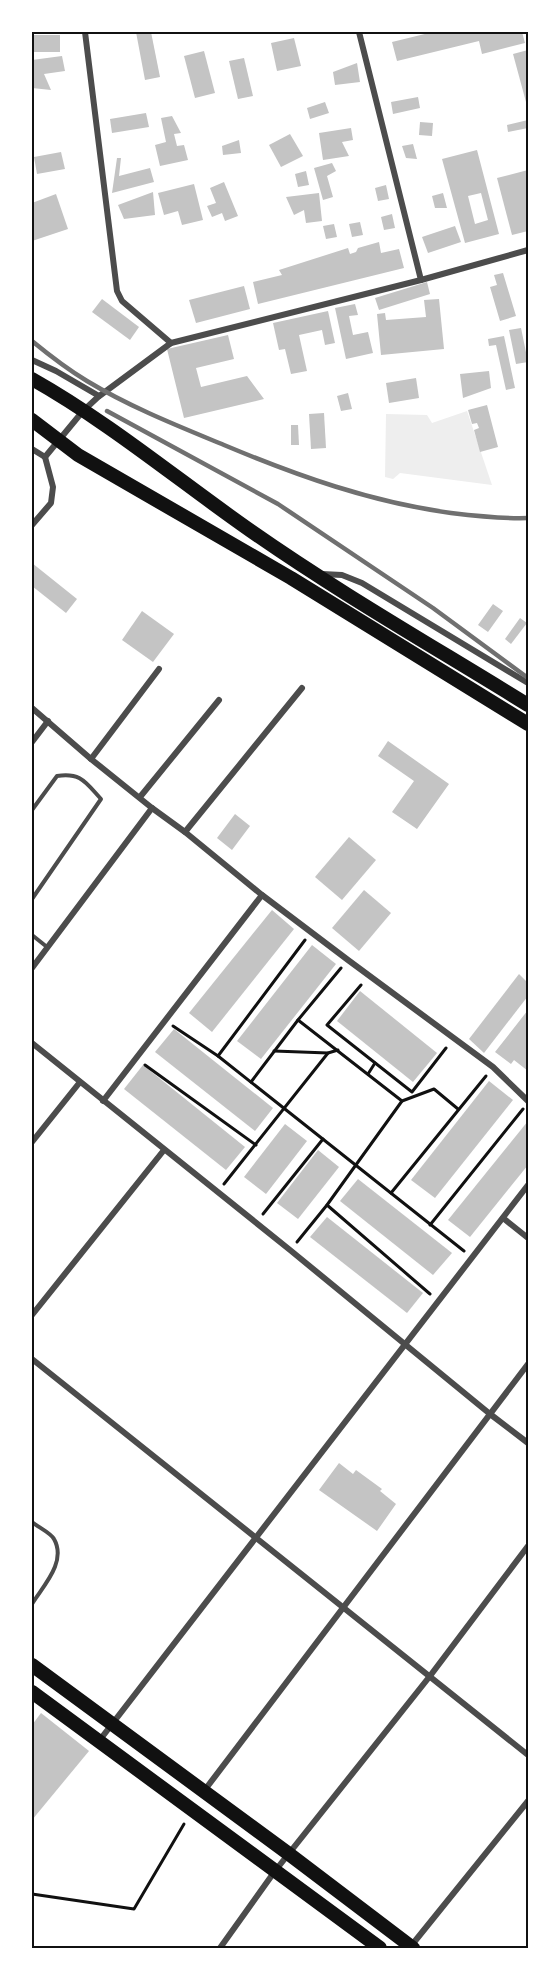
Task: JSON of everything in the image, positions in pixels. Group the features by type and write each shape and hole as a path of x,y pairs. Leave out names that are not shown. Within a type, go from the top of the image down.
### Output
{"main road":[{"path":"32,379 101,421 252,532 317,575 528,705"},
{"path":"32,420 78,455 291,578 528,724"},
{"path":"32,1665 289,1854 411,1948"},
{"path":"32,1692 380,1948"}],"street":[{"path":"85,32 117,291 122,301 171,343"},
{"path":"359,32 422,280"},
{"path":"45,458 83,411 99,396 171,343 422,280 528,250"},
{"path":"32,360 99,396"},
{"path":"32,449 45,458 53,487 51,503 32,525"},
{"path":"317,575 334,573 353,578 528,683"},
{"path":"91,759 159,669"},
{"path":"185,832 302,688"},
{"path":"140,797 219,700"},
{"path":"32,708 91,759 262,895 493,1067 527,1104"},
{"path":"32,742 48,721"},
{"path":"32,968 152,808"},
{"path":"103,1101 262,895"},
{"path":"32,1043 528,1443"},
{"path":"32,1142 80,1082"},
{"path":"32,1315 165,1150"},
{"path":"99,1742 528,1185"},
{"path":"503,1218 528,1238"},
{"path":"32,1359 528,1755"},
{"path":"204,1791 528,1364"},
{"path":"220,1948 289,1854 430,1676 528,1546"},
{"path":"411,1948 528,1801"}],"lane":[{"path":"32,810 57,776 69,774 81,778 101,799 32,899"},
{"path":"32,935 48,947"},
{"path":"32,1522 54,1538 58,1552 56,1566 32,1604"}],"path":[{"path":"218,1056 307,938"},
{"path":"251,1082 348,960"},
{"path":"364,981 327,1025 412,1092 447,1048"},
{"path":"168,1017 171,1025 218,1056 472,1258"},
{"path":"298,1020 402,1101"},
{"path":"274,1051 328,1053 338,1050"},
{"path":"218,1192 328,1053"},
{"path":"141,1062 256,1145"},
{"path":"368,1074 375,1063"},
{"path":"391,1193 493,1067"},
{"path":"305,1249 297,1242 327,1205 402,1101 434,1089 458,1110"},
{"path":"430,1225 527,1104"},
{"path":"255,1208 263,1214 323,1139"},
{"path":"225,1183 232,1189"},
{"path":"327,1205 430,1294"},
{"path":"32,1894 134,1909 192,1809"}],"shaded area":[{"path":"467,411 492,485 400,473 393,479 385,477 386,414 427,415 432,423"}],"building":[{"path":"136,32 151,32 160,77 145,80"},
{"path":"433,32 522,32 525,43 482,54 479,41 397,61 392,42"},
{"path":"32,35 60,35 60,52 33,52"},
{"path":"294,38 301,66 277,71 271,43"},
{"path":"528,50 528,101 526,102 513,54"},
{"path":"204,51 215,93 195,98 184,56"},
{"path":"62,56 65,71 44,74 51,90 32,88 32,60"},
{"path":"244,58 253,96 238,99 229,61"},
{"path":"357,63 360,82 335,85 333,72"},
{"path":"418,97 420,108 393,114 391,102"},
{"path":"325,102 329,113 310,119 307,108"},
{"path":"146,113 149,127 112,133 110,119"},
{"path":"172,116 181,133 174,134 177,146 184,145 188,160 160,166 155,145 166,142 161,118"},
{"path":"528,120 528,128 508,132 507,125"},
{"path":"420,122 433,123 432,136 419,135"},
{"path":"351,128 353,140 342,142 349,156 323,160 319,133"},
{"path":"290,134 303,156 281,167 269,145"},
{"path":"239,140 241,153 223,155 222,146"},
{"path":"413,144 417,159 406,158 402,146"},
{"path":"477,150 499,234 465,243 442,159","holes":["481,193 488,220 475,224 468,196"]},
{"path":"61,152 65,169 37,174 34,157"},
{"path":"117,158 121,158 119,176 150,168 154,182 112,193"},
{"path":"332,163 336,171 327,176 333,197 323,200 314,168"},
{"path":"528,170 528,231 512,235 497,178"},
{"path":"306,171 309,185 298,187 295,174"},
{"path":"224,182 238,216 225,221 222,213 212,217 207,206 216,203 210,188"},
{"path":"194,184 203,220 182,225 178,211 164,215 158,193"},
{"path":"386,185 389,199 378,201 375,188"},
{"path":"153,192 155,215 124,219 118,205"},
{"path":"319,193 322,221 306,223 304,210 294,215 286,197"},
{"path":"443,193 447,208 435,208 432,196"},
{"path":"56,194 68,229 32,241 32,203"},
{"path":"392,214 395,228 384,230 381,217"},
{"path":"360,222 363,235 352,237 349,224"},
{"path":"334,224 337,237 326,239 323,226"},
{"path":"455,226 461,242 428,253 422,237"},
{"path":"379,242 381,253 399,249 404,268 258,304 253,282 282,275 279,270 348,248 350,254 356,252 358,248"},
{"path":"503,273 516,316 500,321 490,287 497,285 494,275"},
{"path":"427,282 430,294 379,310 375,298"},
{"path":"244,286 250,309 196,323 189,300"},
{"path":"102,299 139,327 130,340 92,312"},
{"path":"439,299 444,349 381,355 377,314 385,313 386,320 426,317 424,300"},
{"path":"355,304 358,315 349,316 353,335 368,332 373,353 346,359 335,308"},
{"path":"328,311 335,343 325,345 322,330 299,335 307,371 291,374 285,349 279,350 273,323"},
{"path":"521,328 528,362 516,364 509,330"},
{"path":"228,335 234,359 196,368 201,387 247,376 264,399 184,418 167,349"},
{"path":"504,336 515,388 506,390 496,345 489,346 488,339"},
{"path":"489,371 491,388 463,398 460,374"},
{"path":"416,378 419,398 389,403 386,383"},
{"path":"348,393 352,409 341,411 337,396"},
{"path":"487,405 498,447 480,452 474,430 479,428 477,423 472,424 468,410"},
{"path":"324,413 326,448 311,449 309,414"},
{"path":"291,425 298,425 299,445 291,445"},
{"path":"32,563 77,599 66,613 32,586"},
{"path":"493,604 503,611 488,632 478,625"},
{"path":"142,611 174,634 153,662 122,640"},
{"path":"520,618 527,623 511,644 505,639"},
{"path":"388,741 449,784 417,829 392,812 414,781 378,756"},
{"path":"235,814 250,826 232,850 217,838"},
{"path":"349,837 376,860 342,900 315,877"},
{"path":"364,890 391,913 359,951 332,928"},
{"path":"272,910 294,929 212,1032 189,1013"},
{"path":"312,945 336,964 261,1059 237,1041"},
{"path":"519,974 528,983 528,996 484,1053 469,1039"},
{"path":"360,991 437,1053 413,1082 337,1021"},
{"path":"528,1010 528,1071 514,1060 511,1064 495,1052"},
{"path":"174,1029 273,1108 255,1131 155,1052"},
{"path":"143,1065 245,1147 226,1170 124,1089"},
{"path":"489,1081 513,1100 435,1198 411,1180"},
{"path":"528,1121 528,1165 470,1237 448,1220"},
{"path":"285,1124 307,1141 266,1194 244,1177"},
{"path":"318,1150 339,1167 298,1219 277,1203"},
{"path":"358,1179 452,1253 433,1275 340,1201"},
{"path":"327,1217 423,1293 407,1313 310,1237"},
{"path":"339,1463 353,1474 356,1470 382,1489 380,1491 396,1504 377,1531 319,1490"},
{"path":"41,1713 89,1751 32,1820 32,1725"}],"railway":[{"path":"32,341 72,372 154,416 335,487 392,502 451,513 528,518"},
{"path":"107,411 278,504 433,608 528,678"}]}
